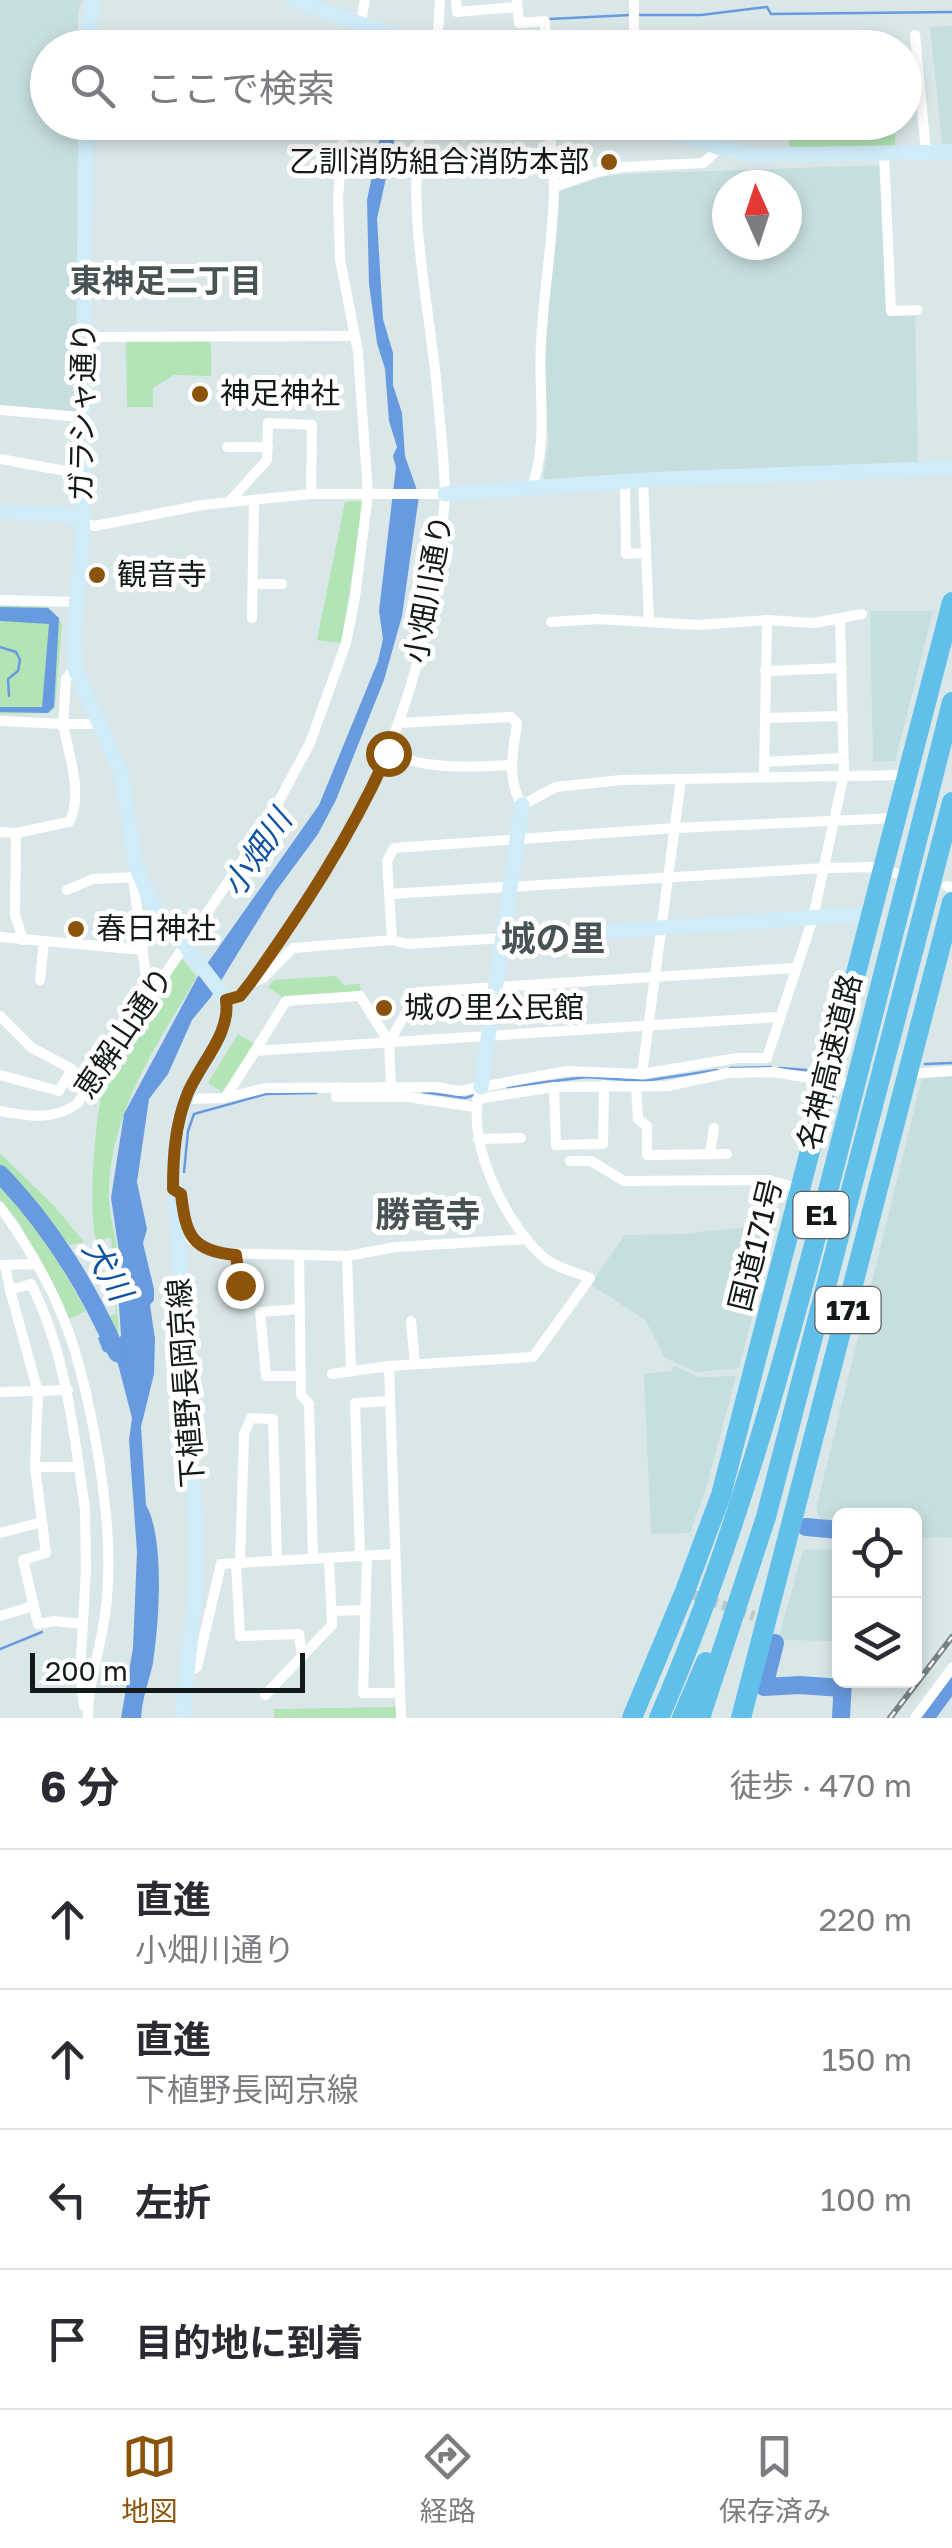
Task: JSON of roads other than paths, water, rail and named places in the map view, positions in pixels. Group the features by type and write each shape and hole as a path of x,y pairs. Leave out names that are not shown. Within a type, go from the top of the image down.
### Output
{"highway":[{"name":"国道171号","path":"632,1718 690,1593 765,1370 801,1189 839,1083 871,914 891,872 896,818 945,658 952,602"},
{"name":"名神高速道路","path":"658,1718 711,1582 773,1391 810,1261 952,702"},
{"name":"名神高速道路","path":"700,1718 762,1532 952,802"},
{"name":"171","path":"741,1718 761,1618 898,1096 908,1074 950,892"},
{"name":"名神高速道路","path":"682,1718 763,1503 823,1304"}],"main road":[{"path":"89,30 93,0"},
{"path":"293,0 377,30"},
{"name":"ガラシャ通り","path":"82,522 86,140"},
{"path":"697,140 720,148 774,156 952,152"},
{"path":"439,494 644,480 952,468"},
{"path":"0,512 61,514 82,522 75,668 123,780 136,877 156,912 226,1000"},
{"path":"478,1098 522,805"},
{"path":"503,938 871,914"},
{"name":"下植野長岡京線","path":"182,1718 195,1600 196,1532 173,1159 185,1099 222,1032 227,1018 226,1000"}],"street":[{"path":"361,30 365,0"},
{"path":"439,30 440,0"},
{"path":"456,0 457,12 517,4 519,23 545,21 545,30"},
{"path":"922,109 926,152"},
{"name":"恵解山通り","path":"0,1111 48,1116 65,1113 77,1104 264,829 310,743 346,643 370,494 362,392 340,259 338,198 343,140"},
{"name":"小畑川通り","path":"226,1000 240,996 251,982 338,854 388,753 422,654 439,494 435,360 416,239 415,184 420,140"},
{"path":"531,490 539,469 542,438 541,339 554,187 550,140"},
{"path":"554,187 597,172 703,163 720,148"},
{"path":"884,154 891,311 917,310"},
{"path":"83,337 354,336"},
{"path":"0,410 81,417"},
{"path":"230,502 267,460 268,424 312,424 311,494"},
{"path":"228,448 268,448"},
{"path":"0,460 82,474"},
{"path":"644,480 649,622"},
{"path":"625,482 626,554 646,553"},
{"path":"82,522 95,526 230,502 311,494 439,494"},
{"path":"252,618 254,500"},
{"path":"253,584 282,584"},
{"path":"0,600 76,602"},
{"path":"550,622 598,619 698,625 766,620 814,623 862,614"},
{"path":"185,1099 225,1098 266,1088 391,1086 436,1087 478,1098 568,1071 642,1074 737,1058 768,1058 778,1017 813,918 844,774 840,618"},
{"path":"764,776 766,620"},
{"path":"0,832 64,825 73,817 73,784 63,724 66,679 75,668"},
{"path":"765,671 842,668"},
{"path":"765,718 842,716"},
{"path":"399,723 511,718 517,723 512,787 522,805 556,787 621,780 908,775"},
{"path":"0,722 100,724"},
{"path":"388,753 406,761 465,768 511,764"},
{"path":"764,762 844,758"},
{"path":"642,1074 681,780"},
{"path":"392,940 387,861 394,848 675,828 896,818"},
{"path":"16,833 15,915 23,940"},
{"path":"389,894 825,868 891,872"},
{"path":"67,890 93,878 136,877 146,976"},
{"path":"0,937 142,950"},
{"path":"251,982 263,978 294,948 392,940 407,944 503,938"},
{"path":"40,980 44,942"},
{"path":"391,1086 389,1042 418,992 795,968"},
{"path":"225,1098 286,1001 360,996 389,1042"},
{"path":"0,1016 32,1048 72,1069 59,1091 0,1075"},
{"path":"256,1050 778,1017"},
{"path":"908,1074 952,1071"},
{"path":"336,1087 336,1097 478,1098 554,1087 668,1086 728,1073 774,1072 839,1083"},
{"path":"554,1087 556,1145 604,1144 604,1085"},
{"path":"636,1088 638,1120 647,1126 647,1154 728,1154"},
{"path":"332,1374 534,1356 590,1278 544,1259 514,1224 478,1140 478,1098"},
{"path":"710,1154 714,1128"},
{"path":"478,1140 522,1138"},
{"path":"570,1161 591,1161 624,1181 768,1180 801,1189"},
{"path":"173,1189 181,1194 191,1240 216,1253 346,1256 396,1247 527,1239"},
{"path":"0,1207 49,1285 73,1340 89,1396 109,1543 104,1638 88,1715"},
{"path":"236,1255 240,1285"},
{"path":"299,1256 301,1376 302,1396 309,1404 313,1559"},
{"path":"346,1256 351,1371"},
{"path":"36,1264 2,1264 38,1392 36,1467 46,1553 24,1560 38,1624 82,1624"},
{"path":"10,1290 32,1284 68,1390 85,1509 80,1674 88,1715"},
{"path":"300,1310 260,1312 266,1376 301,1376"},
{"path":"410,1321 415,1364"},
{"path":"388,1366 400,1712"},
{"path":"0,1392 68,1390"},
{"path":"390,1401 355,1403 366,1610 363,1693 400,1692"},
{"path":"277,1561 273,1419 251,1418 244,1434 238,1563 240,1636 299,1634 302,1657"},
{"path":"36,1467 79,1467"},
{"path":"0,1534 42,1522"},
{"path":"188,1672 196,1667 221,1564 395,1554"},
{"path":"265,1696 332,1625 329,1558"},
{"path":"0,1616 34,1606"},
{"path":"332,1610 366,1610"},
{"path":"915,1718 952,1668"}],"water":[{"path":"379,140 394,140 377,219 383,319 393,353 393,385 402,413 405,456 419,496 402,616 384,680 336,800 318,834 192,1020 168,1074 149,1099 137,1182 147,1229 143,1243 154,1289 150,1305 155,1339 154,1374 141,1427 146,1505 156,1538 158,1605 153,1663 141,1718 121,1718 133,1648 137,1552 129,1440 132,1418 118,1364 103,1351 98,1338 111,1330 118,1342 121,1335 117,1277 122,1272 111,1198 124,1114 197,978 319,805 378,661 383,639 379,611 397,447 389,421 385,369 377,343 369,284 367,200"},
{"path":"0,607 48,608 59,618 54,707 48,713 0,712 0,707 42,707 49,624 0,621"}],"waterway":[{"path":"639,15 701,15 767,7 771,14 952,12"},
{"path":"549,19 631,15"},
{"path":"0,647 16,652 20,660 18,671 8,679 9,696"},
{"path":"925,1064 952,1063"},
{"path":"730,1068 771,1067"},
{"path":"779,1068 821,1071"},
{"path":"507,1087 586,1077 644,1081 717,1070"},
{"path":"423,1092 465,1098 475,1095"},
{"path":"184,1172 188,1131 194,1114 266,1094 316,1093"},
{"name":"犬川","path":"0,1174 66,1258 117,1353"},
{"path":"806,1527 832,1529"},
{"path":"0,1649 42,1632"},
{"path":"775,1643 764,1687 832,1687"},
{"path":"925,1718 952,1681"},
{"path":"841,1718 843,1688"}],"tunnel":[{"path":"694,1595 754,1616"}],"railway":[{"path":"890,1718 952,1637"}],"place":[{"name":"乙訓消防組合消防本部","path":"609,162"},
{"name":"神足神社","path":"200,394"},
{"name":"観音寺","path":"97,575"},
{"name":"春日神社","path":"76,929"},
{"name":"城の里公民館","path":"384,1008"}],"district":[{"name":"東神足二丁目","path":"166,281"},
{"name":"城の里","path":"553,939"},
{"name":"勝竜寺","path":"428,1215"}],"water label":[{"name":"小畑川","path":"257,853"}]}
